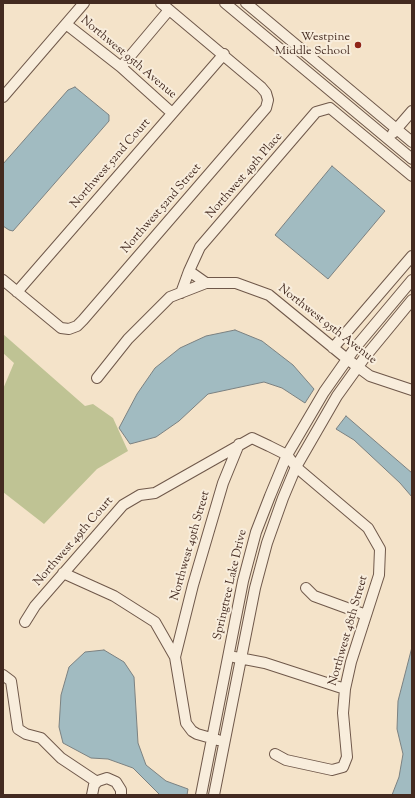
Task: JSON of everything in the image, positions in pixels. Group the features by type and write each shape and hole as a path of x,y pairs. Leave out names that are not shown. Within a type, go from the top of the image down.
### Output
{"street":[{"path":"3,97 84,3"},
{"path":"161,3 224,54"},
{"path":"225,3 412,159"},
{"path":"246,3 412,142"},
{"path":"121,67 169,10"},
{"name":"Northwest 95th Avenue","path":"66,24 121,67 172,113"},
{"name":"Northwest 52nd Street","path":"18,292 54,324 61,328 69,329 83,320 260,116 266,108 268,100 266,94 261,87 224,54"},
{"name":"Northwest 52nd Court","path":"18,292 224,54"},
{"name":"Northwest 49th Place","path":"181,293 200,247 316,112 330,108 412,176"},
{"path":"388,139 412,111"},
{"path":"333,348 412,256"},
{"path":"189,271 206,284"},
{"path":"3,280 18,292"},
{"name":"Springtree Lake Drive","path":"201,795 228,656 251,550 287,455 310,414 347,360 412,280"},
{"name":"Northwest 95th Avenue","path":"97,378 128,339 170,297 206,284 236,283 269,295 347,360 370,376 412,390"},
{"name":"Springtree Lake Drive","path":"214,795 262,559 278,510 296,467 319,425 357,367 412,300"},
{"name":"Northwest 49th Court","path":"25,622 35,606 123,505 140,495 155,493 252,438 287,455 296,467 368,528 380,549"},
{"name":"Northwest 49th Street","path":"175,657 193,585 223,483 239,444"},
{"name":"Northwest 48th Street","path":"275,754 286,760 332,770 343,766 347,757 343,713 344,689 379,575 380,549"},
{"path":"63,573 114,596 155,622 175,657 186,723 192,731 202,737 225,741"},
{"path":"306,588 314,596 366,615"},
{"path":"228,656 265,663 344,689"},
{"path":"3,675 11,681 18,729 26,734 41,738 61,758 96,782"},
{"path":"92,795 92,789 96,782 102,779 112,779 119,785 121,795"}],"green space":[{"path":"3,334 85,406 93,404 113,418 128,451 97,469 44,524 3,492 3,389 14,363 3,353"}],"water":[{"path":"75,87 109,115 109,121 13,231 9,230 3,226 3,164 68,90"},
{"path":"332,166 385,211 328,279 275,235"},
{"path":"235,330 262,341 293,365 314,389 305,403 282,388 264,382 208,394 179,421 156,437 130,444 119,428 137,394 155,368 180,348 206,336"},
{"path":"346,416 412,473 412,497 400,483 354,440 336,429"},
{"path":"412,647 412,795 392,795 399,777 403,754 397,729 398,701"},
{"path":"104,650 124,662 134,677 138,743 146,765 166,781 188,789 187,795 160,795 133,768 108,759 91,758 63,743 59,727 61,695 69,667 85,652"}],"place":[{"name":"Westpine Middle School","path":"358,45"}]}
